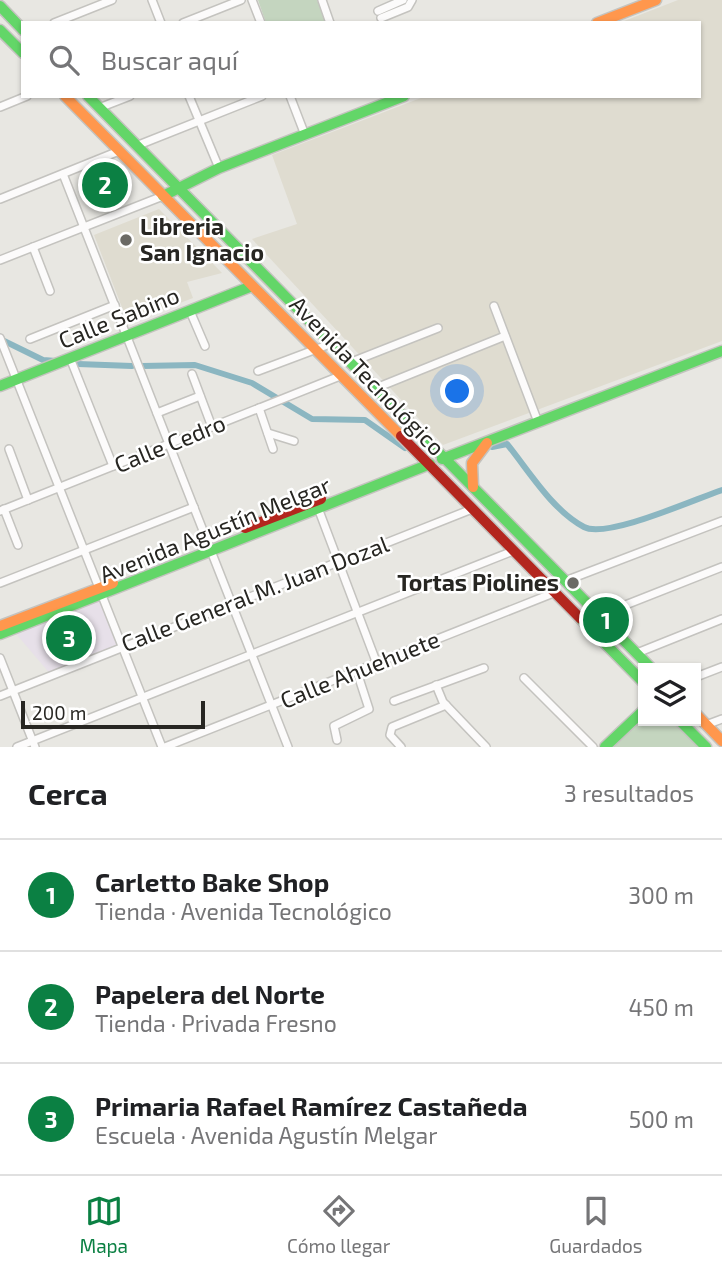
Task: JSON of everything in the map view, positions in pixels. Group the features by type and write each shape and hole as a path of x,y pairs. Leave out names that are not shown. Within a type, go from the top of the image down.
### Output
{"main road":[{"path":"602,21 656,0"},
{"path":"0,6 21,28"},
{"path":"0,30 21,51"},
{"name":"Avenida Tecnológico","path":"67,98 638,677"},
{"name":"Avenida Tecnológico","path":"90,98 646,663"},
{"path":"163,196 219,168 399,98"},
{"name":"Calle Sabino","path":"0,386 252,286"},
{"name":"Avenida Agustín Melgar","path":"0,634 408,465 442,458 487,443 722,351"},
{"path":"473,487 472,463 487,443"},
{"path":"408,465 410,448"},
{"name":"Avenida Agustín Melgar","path":"209,546 318,508 424,462"},
{"name":"Avenida Agustín Melgar","path":"0,626 101,592"},
{"path":"605,747 638,716"},
{"path":"701,720 722,741"},
{"path":"685,726 706,747"}],"street":[{"path":"59,21 112,0"},
{"path":"152,0 160,21"},
{"path":"188,21 241,0"},
{"path":"252,0 260,21"},
{"path":"322,0 329,21"},
{"path":"374,0 381,17"},
{"path":"381,17 403,0"},
{"path":"381,17 405,9 412,0"},
{"path":"0,107 22,98"},
{"path":"99,108 125,98"},
{"path":"190,98 219,168"},
{"path":"136,146 257,98"},
{"path":"291,98 305,135"},
{"path":"0,199 120,151"},
{"path":"63,174 288,747"},
{"path":"0,260 163,196"},
{"path":"33,247 50,291"},
{"path":"30,339 115,305"},
{"path":"494,306 538,422"},
{"path":"190,311 205,346"},
{"path":"349,363 438,328"},
{"path":"376,388 505,336"},
{"path":"0,338 163,747"},
{"path":"258,371 330,344"},
{"path":"70,358 113,466"},
{"path":"192,373 212,427"},
{"name":"Calle Cedro","path":"1,510 341,376"},
{"path":"157,413 200,396"},
{"path":"259,408 273,450"},
{"path":"268,433 294,441"},
{"path":"9,449 28,500"},
{"path":"0,583 194,507"},
{"path":"318,508 377,664"},
{"name":"Calle General M. Juan Dozal","path":"0,696 472,509"},
{"path":"1,510 18,545"},
{"path":"565,581 722,521"},
{"path":"18,747 34,744 142,698 513,551"},
{"path":"600,615 722,567"},
{"name":"Calle Ahuehuete","path":"163,747 556,592"},
{"path":"637,653 722,620"},
{"path":"0,658 34,744"},
{"path":"701,675 722,667"},
{"path":"394,701 484,668"},
{"path":"337,740 334,726 369,709 357,672"},
{"path":"524,678 593,747"},
{"path":"436,685 446,705 486,747"},
{"path":"401,747 390,731 393,726 446,705"},
{"path":"706,725 722,719"},
{"path":"194,736 198,747"}],"shaded area":[{"path":"678,0 722,0 722,341 443,445 252,239 297,224 272,155 421,98 701,98 701,21 624,21"},
{"path":"159,209 222,273 187,282 193,298 128,323 94,235"},
{"path":"102,596 121,647 52,676 12,629"}],"green space":[{"path":"258,0 317,0 325,21 265,21"},
{"path":"638,716 638,726 685,726 706,747 605,747"}],"waterway":[{"path":"0,339 43,360 56,361"},
{"path":"78,364 132,366"},
{"path":"142,366 195,365 252,383 312,419 365,420 405,448"},
{"path":"492,447 507,444 562,511 584,527 611,528 631,523 722,490"}],"traffic: fast":[{"path":"0,6 21,28"},
{"path":"0,30 21,51"},
{"path":"90,98 646,663"},
{"path":"163,196 219,168 399,98"},
{"path":"0,386 252,286"},
{"path":"442,459 722,351"},
{"path":"0,634 430,464"},
{"path":"581,619 638,677"},
{"path":"605,747 638,716"},
{"path":"685,726 706,747"}],"traffic: slow":[{"path":"602,21 656,0"},
{"path":"67,98 401,436"},
{"path":"473,487 472,463 487,443"},
{"path":"0,626 113,583"},
{"path":"701,719 722,741"}],"traffic: jam":[{"path":"401,436 581,619"},
{"path":"245,528 321,499"}],"place":[{"name":"Papelera del Norte","path":"105,185"},
{"name":"Libreria San Ignacio","path":"126,240"},
{"name":"Tortas Piolines","path":"573,583"},
{"name":"Carletto Bake Shop","path":"606,620"},
{"name":"Primaria Rafael Ramírez Castañeda","path":"69,638"}]}
